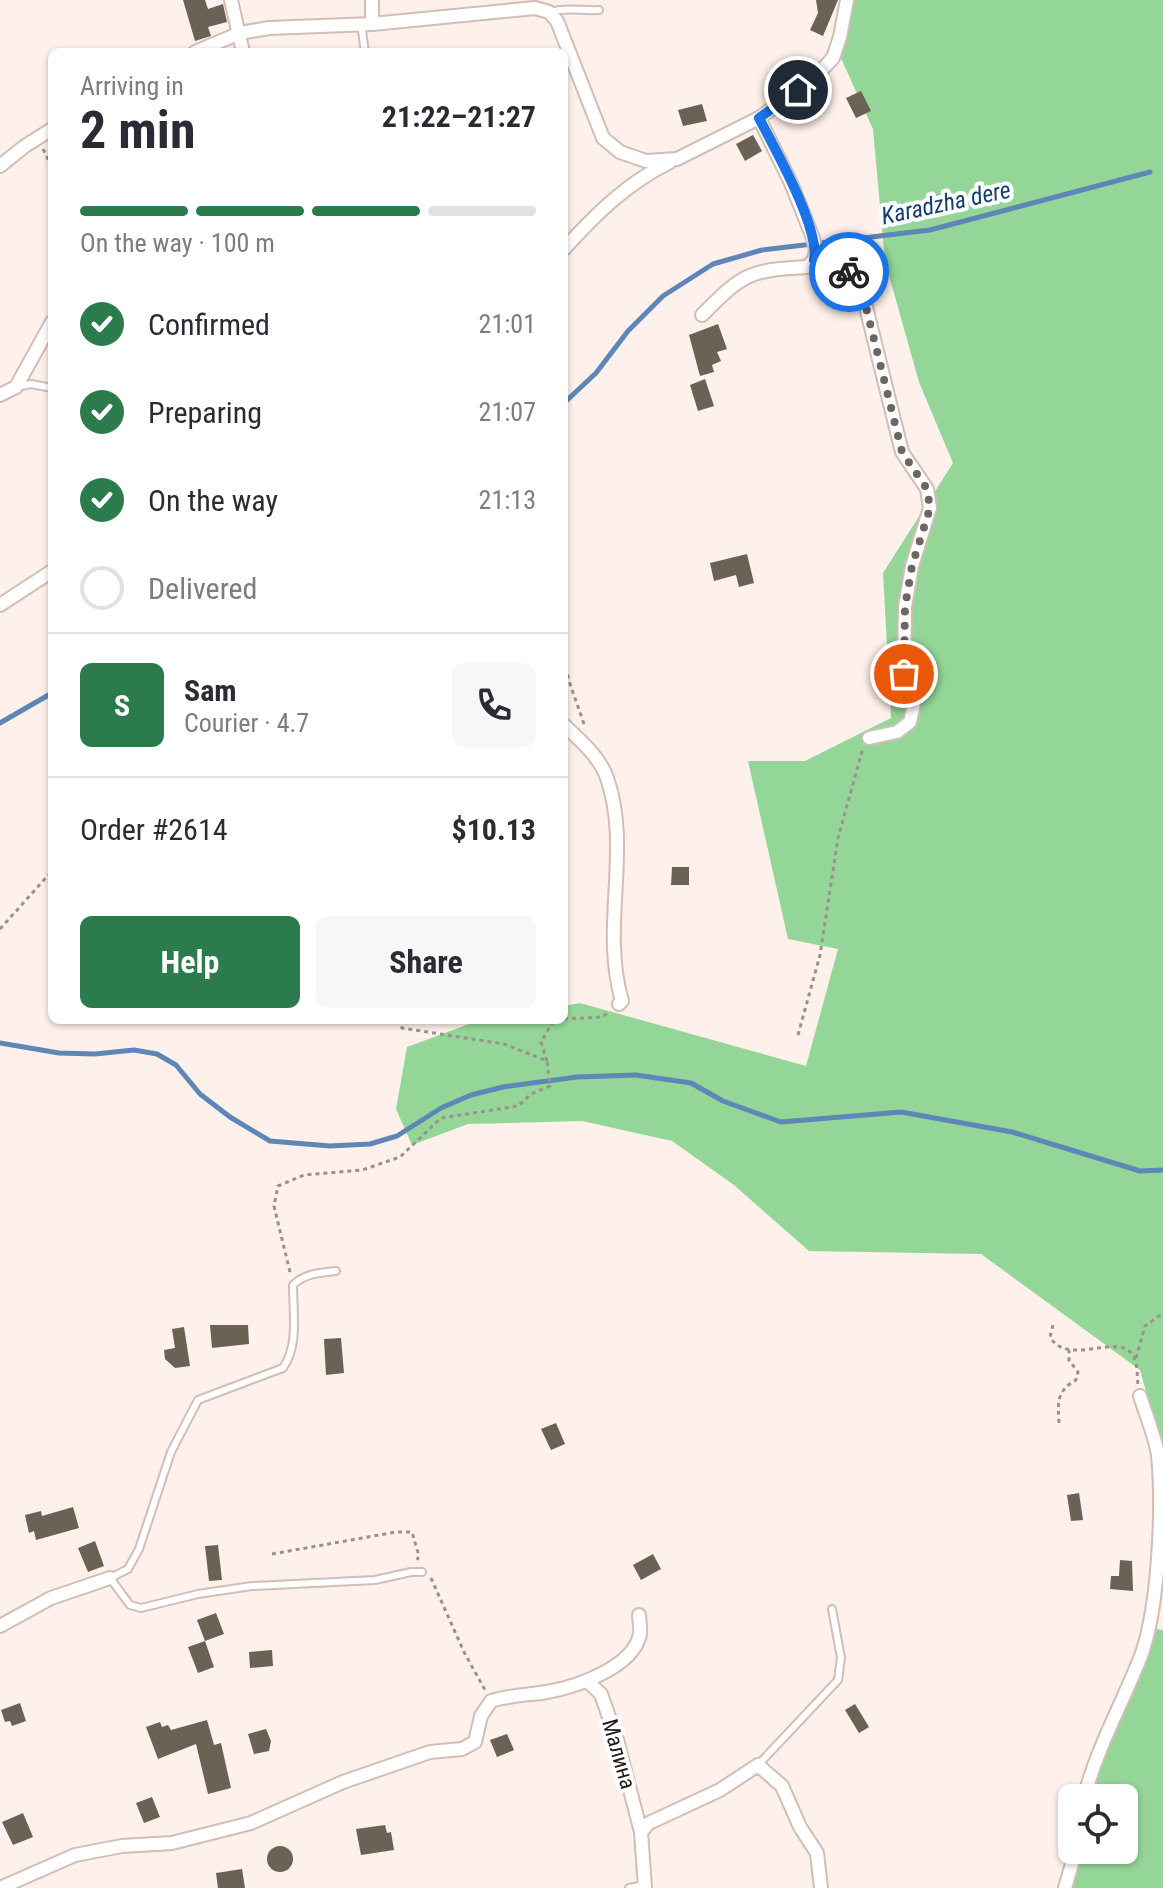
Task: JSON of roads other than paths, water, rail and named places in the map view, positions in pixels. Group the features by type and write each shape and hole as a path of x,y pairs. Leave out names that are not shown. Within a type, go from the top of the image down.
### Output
{"street":[{"path":"231,0 242,48"},
{"path":"366,24 372,0"},
{"path":"568,245 601,208 627,187 651,171 759,118 811,81 833,58 847,0"},
{"path":"204,48 240,33 269,28 366,24 535,8 549,12 557,21 568,48"},
{"path":"568,49 603,138 620,152 646,161 677,159"},
{"path":"759,118 791,183 814,249 856,278 902,452 927,489 930,508 912,566 905,607 904,674 914,703 910,722 897,732 869,738"},
{"path":"0,166 48,132"},
{"path":"702,315 735,283 748,275 777,268 807,267 814,249"},
{"path":"0,395 16,387 48,329"},
{"path":"0,605 48,574"},
{"path":"568,729 585,744 607,776 619,839 612,913 616,981 622,1001 619,1004"},
{"path":"1088,1784 1102,1742 1141,1654 1152,1614 1157,1567 1157,1453 1140,1396"},
{"path":"0,1626 51,1598 110,1578"},
{"path":"0,1888 75,1855 122,1846 172,1843 251,1823 343,1782 430,1752 462,1749 475,1742 481,1716 491,1701 550,1692 587,1681 614,1667 640,1637 639,1615"},
{"name":"Малина","path":"587,1681 601,1694 617,1740 641,1832 645,1887"},
{"path":"641,1832 649,1823 720,1790 758,1765 782,1786 800,1827 817,1853 821,1888"},
{"path":"1065,1888 1072,1864"}],"lane":[{"path":"549,12 563,8 599,10"},
{"path":"365,48 366,24"},
{"path":"16,387 31,384 48,387"},
{"path":"336,1271 314,1273 300,1278 293,1285 290,1358 276,1373 198,1400 171,1452 139,1549 128,1569 110,1578 130,1605 141,1608 198,1594 252,1586 375,1580 422,1572"},
{"path":"758,1765 838,1680 841,1658 832,1609"},
{"path":"629,1888 645,1887"}],"waterway":[{"name":"Karadzha dere","path":"568,399 596,373 628,331 663,296 713,264 762,250 930,230 1150,172"},
{"name":"Karadzha dere","path":"0,723 48,695"},
{"path":"0,1043 59,1053 95,1054 134,1050 157,1054 176,1065 200,1094 270,1141 330,1146 370,1144 397,1136 441,1108 471,1095 503,1087 577,1077 636,1075 691,1083 723,1101 781,1122 901,1112 1012,1132 1140,1171 1163,1170"}]}
